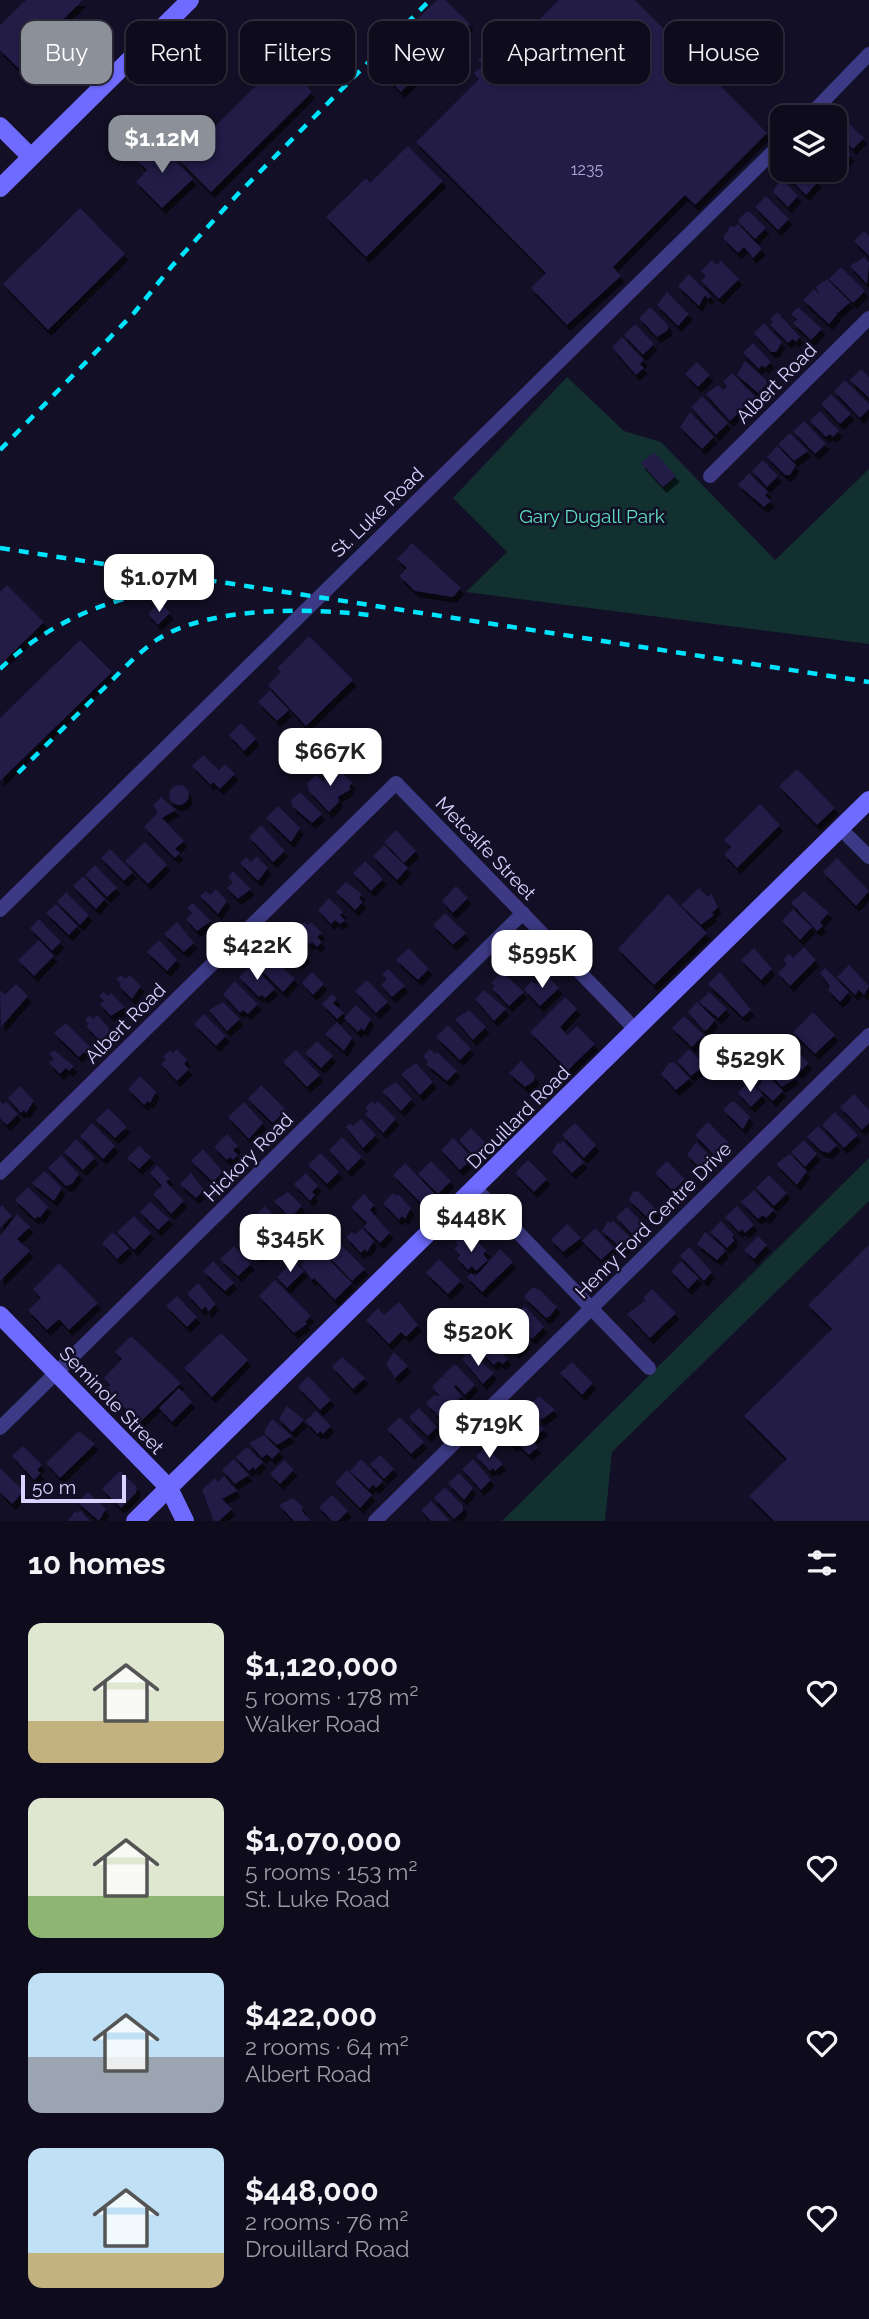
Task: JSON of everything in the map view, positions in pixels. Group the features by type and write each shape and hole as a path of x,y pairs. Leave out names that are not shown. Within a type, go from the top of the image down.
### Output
{"street":[{"path":"0,188 190,0"},
{"path":"820,105 869,54"},
{"path":"0,126 31,157"},
{"name":"St. Luke Road","path":"0,910 770,155"},
{"name":"Albert Road","path":"710,475 869,318"},
{"name":"Albert Road","path":"0,1172 396,783"},
{"name":"Metcalfe Street","path":"396,783 636,1030"},
{"name":"Drouillard Road","path":"135,1521 869,800"},
{"path":"840,828 869,858"},
{"name":"Hickory Road","path":"0,1427 523,913"},
{"name":"Henry Ford Centre Drive","path":"375,1521 869,1035"},
{"path":"475,1189 649,1368"},
{"name":"Seminole Street","path":"0,1315 169,1488 185,1521"}],"green space":[{"name":"Gary Dugall Park","path":"567,377 624,431 661,442 775,560 869,469 869,644 466,592 507,552 453,498"},
{"path":"869,1158 869,1201 612,1452 605,1521 502,1521"}],"building":[{"path":"26,0 83,0 62,21 21,21 19,69 0,50 0,25"},
{"path":"437,0 445,0 467,21 416,21"},
{"path":"559,0 635,0 664,29 664,84 718,84 767,133 695,205 685,195 613,267 621,276 567,325 531,288 546,273 416,142 479,79 474,73 483,65 483,84 650,84 650,21 538,21"},
{"path":"258,84 304,84 312,92 211,192 180,161"},
{"path":"393,84 409,84 401,92"},
{"path":"847,122 864,138 853,149 847,143"},
{"path":"156,140 193,179 162,208 136,182 147,170 137,160"},
{"path":"408,146 443,181 366,257 326,217 366,178 370,183"},
{"path":"779,182 785,182 798,196 788,207 773,192"},
{"path":"793,182 818,182 806,195"},
{"path":"766,196 789,219 778,230 755,207"},
{"path":"80,208 125,254 48,330 3,284"},
{"path":"746,212 750,212 766,228 755,239 738,220"},
{"path":"738,224 762,249 753,258 744,247 738,253 723,238 731,225 734,227"},
{"path":"864,231 869,236 869,256 854,241"},
{"path":"864,257 869,263 867,284 850,266"},
{"path":"712,260 717,265 721,261 739,279 719,299 701,281 706,276 701,271"},
{"path":"841,267 865,291 853,303 829,279"},
{"path":"689,274 711,296 708,299 705,295 699,306 678,286"},
{"path":"827,279 850,302 838,313 836,311 837,315 829,324 803,300 814,289 820,295 816,287"},
{"path":"667,292 689,314 678,326 657,305"},
{"path":"650,307 668,325 668,330 657,337 639,318"},
{"path":"798,307 822,329 811,340 793,323 797,319 791,314"},
{"path":"777,312 800,337 796,342 793,339 788,343 770,325 773,322 770,319"},
{"path":"764,323 782,342 776,352 771,352 754,333"},
{"path":"635,324 654,344 643,355 624,335"},
{"path":"622,337 644,360 640,364 644,368 636,375 612,347"},
{"path":"753,343 771,362 765,368 762,365 759,369 743,353"},
{"path":"745,361 766,380 767,384 758,393 737,375"},
{"path":"697,362 710,375 698,387 685,374"},
{"path":"861,369 869,377 869,398 850,380"},
{"path":"732,373 755,397 730,421 706,394 718,385 723,390 727,386 723,382"},
{"path":"845,380 869,404 869,409 860,418 834,391"},
{"path":"831,394 851,414 840,424 821,404"},
{"path":"702,396 728,423 716,435 691,407"},
{"path":"820,411 839,431 833,437 830,434 826,437 810,421"},
{"path":"690,412 714,437 702,449 680,427"},
{"path":"804,421 826,444 815,454 793,431"},
{"path":"790,433 808,451 794,461 778,444"},
{"path":"777,446 796,465 790,475 785,475 767,457"},
{"path":"654,452 676,476 663,487 641,463"},
{"path":"763,460 778,476 767,487 752,471"},
{"path":"749,473 768,492 765,495 771,501 764,507 738,485"},
{"path":"412,543 461,588 453,597 415,591 399,576 407,568 397,559"},
{"path":"7,585 44,622 0,665 0,592"},
{"path":"160,602 170,613 158,625 148,614"},
{"path":"309,636 353,680 306,726 268,685 281,672 277,668"},
{"path":"80,640 112,672 0,781 0,718"},
{"path":"270,690 289,710 277,721 258,702"},
{"path":"241,723 256,739 244,751 229,735"},
{"path":"309,741 323,756 313,766 298,751"},
{"path":"203,755 219,770 225,764 235,774 220,789 213,782 211,785 192,766"},
{"path":"334,765 352,783 349,787 351,789 338,797 339,802 329,812 309,791 307,784 316,775 323,782"},
{"path":"797,769 835,808 817,825 779,786"},
{"path":"179,785 186,788 189,795 186,802 179,805 172,802 169,795 172,788"},
{"path":"300,792 322,814 312,823 292,806 291,800"},
{"path":"161,797 176,810 162,818 184,841 175,849 180,853 175,858 144,827 158,813 153,805"},
{"path":"760,804 780,825 737,868 724,854 731,847 724,840"},
{"path":"278,806 300,828 291,842 266,818"},
{"path":"261,825 285,851 273,862 249,837"},
{"path":"396,830 416,851 404,863 384,842"},
{"path":"145,842 167,865 148,884 125,861"},
{"path":"384,845 408,868 397,880 373,856"},
{"path":"110,849 133,872 124,881 101,858"},
{"path":"257,856 268,868 258,881 240,863 246,857 251,862"},
{"path":"837,858 869,891 856,906 823,872"},
{"path":"365,861 383,879 371,891 353,873"},
{"path":"95,865 117,888 107,897 85,875"},
{"path":"233,871 251,889 238,899 227,888 233,882 228,877"},
{"path":"83,876 105,899 96,909 73,886"},
{"path":"346,882 362,894 359,898 363,902 355,910 336,892"},
{"path":"456,886 468,898 453,913 442,901"},
{"path":"699,888 708,897 711,893 718,907 712,913 714,915 701,925 681,905"},
{"path":"216,889 227,901 218,914 200,896 206,891 210,895"},
{"path":"804,891 829,913 820,922 823,926 817,931 791,903"},
{"path":"66,892 89,915 80,925 57,902"},
{"path":"668,894 707,933 654,985 618,949"},
{"path":"329,898 343,912 340,915 345,920 340,924 335,920 331,924 318,910"},
{"path":"193,903 211,921 197,931 186,919 192,913 187,908"},
{"path":"56,904 78,926 69,935 46,913"},
{"path":"793,909 812,927 800,940 782,921"},
{"path":"445,913 466,933 453,945 433,925"},
{"path":"39,919 61,942 52,951 30,928"},
{"path":"177,922 194,943 184,952 164,934"},
{"path":"305,922 308,925 311,922 322,933 317,937 322,942 317,947 312,942 310,945 296,930"},
{"path":"289,939 307,956 300,963 296,959 291,964 280,952"},
{"path":"39,940 54,956 34,976 18,960"},
{"path":"159,940 177,960 167,971 147,952"},
{"path":"804,947 816,960 790,986 778,973 787,964 783,960 789,954 793,958"},
{"path":"409,948 429,969 418,980 396,960"},
{"path":"754,948 772,969 761,980 741,960"},
{"path":"271,956 295,979 283,992 259,968"},
{"path":"252,965 275,989 265,998 262,995 259,997 239,977"},
{"path":"849,965 869,986 864,995 859,990 855,995 837,977"},
{"path":"825,968 849,992 840,1002 828,990 830,986 820,973"},
{"path":"388,969 405,986 392,997 381,985 387,979 382,974"},
{"path":"312,972 324,984 313,995 302,983"},
{"path":"502,972 524,992 509,1006 492,988 495,986 491,983"},
{"path":"720,972 751,1010 743,1017 708,984"},
{"path":"121,975 125,979 130,975 141,986 132,999 119,986 121,984 116,979"},
{"path":"547,976 559,988 540,1006 524,989 532,981 536,985"},
{"path":"367,980 388,1002 376,1013 355,991"},
{"path":"235,981 258,1004 248,1014 243,1010 240,1013 223,994"},
{"path":"16,984 28,996 1,1027 0,990 5,995"},
{"path":"484,990 506,1009 494,1021 475,999"},
{"path":"104,992 108,996 111,993 125,1007 111,1016 100,1004 104,1001 99,996"},
{"path":"709,992 727,1009 718,1018 699,1002"},
{"path":"332,994 337,999 333,1003 344,1013 337,1019 322,1004"},
{"path":"565,997 577,1009 560,1027 567,1035 577,1026 595,1044 568,1070 530,1032"},
{"path":"223,1002 240,1019 227,1031 209,1010"},
{"path":"697,1002 715,1020 704,1031 688,1012"},
{"path":"356,1005 371,1019 364,1031 361,1028 358,1032 344,1018"},
{"path":"469,1010 486,1027 473,1040 455,1019"},
{"path":"813,1012 835,1035 815,1054 793,1032"},
{"path":"204,1014 226,1036 216,1046 194,1024"},
{"path":"89,1015 93,1019 97,1015 108,1027 110,1032 100,1041 86,1026 89,1024 85,1020"},
{"path":"684,1016 704,1035 692,1047 672,1028"},
{"path":"337,1022 352,1038 344,1051 325,1034"},
{"path":"66,1023 92,1049 86,1054 84,1052 79,1057 54,1033"},
{"path":"448,1025 471,1049 460,1060 436,1037"},
{"path":"317,1041 333,1056 321,1068 305,1053"},
{"path":"789,1043 809,1063 799,1073 778,1054"},
{"path":"177,1049 187,1060 184,1064 189,1069 177,1081 161,1064 166,1060 163,1057 170,1050 173,1053"},
{"path":"430,1049 457,1071 447,1081 426,1064 428,1062 423,1056"},
{"path":"689,1049 705,1065 691,1076 677,1061"},
{"path":"54,1050 74,1066 69,1071 66,1068 60,1074 49,1063 54,1059 49,1054"},
{"path":"296,1050 320,1075 307,1087 283,1062"},
{"path":"777,1058 796,1078 782,1087 769,1073 773,1069 770,1065"},
{"path":"521,1061 535,1076 534,1081 525,1087 509,1073"},
{"path":"674,1062 690,1078 676,1090 661,1074 669,1063"},
{"path":"416,1063 433,1082 420,1095 401,1074"},
{"path":"762,1069 783,1091 773,1101 758,1087 762,1082 755,1075"},
{"path":"140,1076 156,1092 150,1103 148,1101 144,1105 128,1089"},
{"path":"396,1082 412,1099 401,1111 382,1091"},
{"path":"749,1082 763,1095 751,1107 738,1093"},
{"path":"261,1085 286,1110 273,1123 248,1099"},
{"path":"20,1086 34,1101 26,1113 24,1110 21,1113 8,1098"},
{"path":"854,1094 869,1110 869,1123 862,1130 840,1107"},
{"path":"0,1101 3,1104 6,1102 18,1114 7,1125 0,1118"},
{"path":"372,1101 375,1104 378,1101 396,1119 383,1133 365,1114 368,1111 365,1108"},
{"path":"244,1102 263,1123 249,1139 228,1117"},
{"path":"731,1102 735,1102 750,1117 743,1129 723,1110"},
{"path":"108,1108 127,1127 115,1138 96,1120"},
{"path":"835,1112 858,1135 844,1148 822,1125"},
{"path":"361,1119 376,1135 363,1148 346,1127 350,1123 353,1126"},
{"path":"708,1122 730,1144 716,1157 695,1135"},
{"path":"92,1123 115,1146 103,1159 80,1136"},
{"path":"575,1123 596,1145 584,1158 562,1135"},
{"path":"818,1126 837,1145 829,1153 821,1151 807,1137"},
{"path":"471,1128 489,1146 476,1159 459,1140"},
{"path":"227,1134 238,1146 233,1150 238,1155 233,1160 230,1157 227,1160 214,1147"},
{"path":"342,1137 362,1157 348,1171 329,1150"},
{"path":"453,1138 473,1158 460,1170 441,1150"},
{"path":"76,1139 95,1158 83,1170 64,1152"},
{"path":"804,1140 817,1154 805,1167 791,1152"},
{"path":"563,1141 584,1162 572,1173 552,1152 558,1142 560,1144"},
{"path":"696,1142 711,1157 706,1166 704,1164 700,1168 687,1155"},
{"path":"139,1146 151,1157 139,1169 127,1158"},
{"path":"203,1149 223,1172 213,1182 191,1161"},
{"path":"321,1153 339,1172 327,1184 308,1165"},
{"path":"790,1154 807,1171 797,1185 776,1164"},
{"path":"61,1155 79,1174 72,1184 66,1186 48,1168"},
{"path":"528,1160 547,1179 534,1192 515,1173"},
{"path":"431,1161 451,1181 438,1194 418,1174"},
{"path":"667,1161 685,1179 673,1191 655,1173"},
{"path":"405,1163 436,1195 424,1206 393,1175"},
{"path":"157,1165 170,1179 166,1182 184,1201 171,1214 153,1194 162,1186 150,1173"},
{"path":"45,1171 62,1188 54,1201 32,1183"},
{"path":"191,1173 204,1190 196,1198 180,1184"},
{"path":"306,1173 318,1186 312,1192 315,1195 310,1201 294,1184"},
{"path":"769,1175 787,1193 774,1206 756,1188"},
{"path":"28,1187 48,1207 40,1218 38,1216 35,1219 15,1200"},
{"path":"754,1190 774,1210 766,1218 763,1215 758,1219 741,1202"},
{"path":"638,1191 658,1211 650,1220 629,1200 633,1192"},
{"path":"288,1192 302,1206 290,1218 274,1201"},
{"path":"393,1193 396,1196 398,1194 411,1208 405,1219 402,1216 399,1220 383,1203"},
{"path":"364,1194 374,1205 370,1210 390,1233 380,1243 364,1227 367,1223 351,1207"},
{"path":"150,1202 170,1219 158,1230 140,1212"},
{"path":"2,1205 12,1216 0,1228 0,1207"},
{"path":"265,1206 283,1224 273,1234 255,1216"},
{"path":"737,1206 754,1225 745,1233 742,1229 739,1232 725,1217"},
{"path":"627,1207 643,1223 632,1234 616,1217"},
{"path":"17,1214 30,1227 17,1239 30,1251 0,1281 0,1236"},
{"path":"134,1216 151,1233 134,1250 117,1232"},
{"path":"608,1221 613,1221 630,1237 631,1241 622,1249 602,1231"},
{"path":"721,1221 734,1235 732,1238 735,1240 727,1248 710,1232"},
{"path":"567,1224 581,1238 563,1252 551,1240"},
{"path":"362,1228 374,1241 367,1252 365,1249 361,1253 346,1237 352,1232 355,1235"},
{"path":"595,1228 614,1248 601,1260 582,1241"},
{"path":"257,1230 270,1248 260,1257 245,1244"},
{"path":"113,1232 129,1248 117,1259 102,1243"},
{"path":"705,1232 724,1248 725,1252 717,1260 697,1244"},
{"path":"758,1236 767,1245 754,1259 744,1250"},
{"path":"466,1237 472,1243 475,1239 487,1251 483,1254 488,1260 476,1271 472,1266 468,1270 457,1258 460,1255 454,1249 458,1245 455,1242"},
{"path":"340,1244 365,1269 352,1281 325,1253 333,1245 336,1248"},
{"path":"869,1245 869,1521 774,1521 749,1496 787,1459 744,1416 832,1329 808,1305"},
{"path":"234,1246 251,1264 238,1276 220,1259"},
{"path":"689,1247 712,1272 704,1281 680,1256"},
{"path":"318,1248 352,1283 335,1300 314,1278 312,1280 301,1265"},
{"path":"500,1249 513,1262 482,1292 467,1277 471,1273 476,1276"},
{"path":"439,1259 461,1281 448,1294 426,1273"},
{"path":"213,1261 234,1283 225,1291 203,1271"},
{"path":"293,1261 304,1271 287,1288 277,1277"},
{"path":"681,1261 699,1278 688,1289 671,1271"},
{"path":"59,1263 98,1303 69,1330 59,1319 47,1330 28,1310 41,1298 33,1289"},
{"path":"275,1280 311,1316 305,1322 307,1324 294,1333 259,1296"},
{"path":"198,1283 216,1304 208,1312 206,1306 202,1310 187,1294"},
{"path":"532,1287 540,1290 557,1307 550,1316 546,1318 524,1297"},
{"path":"652,1289 676,1313 650,1338 627,1314 646,1300 643,1298"},
{"path":"177,1296 197,1317 187,1327 166,1306"},
{"path":"399,1302 418,1325 406,1337 401,1332 389,1344 366,1320 378,1308 384,1315"},
{"path":"525,1306 544,1327 532,1339 512,1318"},
{"path":"509,1323 527,1342 516,1353 497,1334"},
{"path":"221,1333 248,1360 212,1397 184,1368"},
{"path":"131,1336 181,1383 139,1423 106,1389 110,1385 104,1378 122,1359 115,1352"},
{"path":"489,1339 508,1359 503,1364 498,1361 494,1365 478,1349"},
{"path":"394,1352 408,1366 395,1378 386,1364"},
{"path":"469,1352 494,1373 483,1384 462,1359"},
{"path":"342,1357 365,1378 353,1389 332,1367"},
{"path":"572,1362 593,1383 582,1395 560,1373"},
{"path":"455,1364 475,1385 465,1395 456,1385 454,1387 462,1396 449,1409 449,1415 441,1419 426,1403 435,1395 440,1396 432,1387 443,1376 451,1382 443,1375"},
{"path":"308,1376 331,1400 320,1410 298,1387"},
{"path":"179,1388 192,1402 172,1422 159,1408"},
{"path":"539,1396 555,1410 541,1420 530,1404"},
{"path":"287,1406 304,1420 292,1432 279,1419"},
{"path":"419,1408 437,1427 428,1436 411,1420 410,1416"},
{"path":"523,1410 544,1429 534,1439 515,1418"},
{"path":"316,1411 331,1426 323,1434 320,1431 318,1434 305,1421"},
{"path":"400,1417 424,1442 411,1454 387,1429"},
{"path":"272,1419 292,1436 277,1445 265,1434 265,1429"},
{"path":"511,1423 538,1447 529,1455 517,1443 514,1446 503,1435 502,1432"},
{"path":"79,1431 95,1444 60,1478 46,1463"},
{"path":"264,1435 280,1451 272,1459 267,1454 262,1458 249,1443"},
{"path":"23,1446 42,1465 37,1470 41,1473 34,1480 12,1456"},
{"path":"247,1447 263,1462 255,1470 253,1467 249,1471 236,1457"},
{"path":"486,1447 503,1464 495,1471 493,1468 490,1471 476,1456"},
{"path":"380,1455 394,1469 384,1479 370,1464"},
{"path":"234,1459 249,1475 235,1484 222,1470"},
{"path":"361,1459 383,1481 376,1488 373,1485 369,1489 350,1471"},
{"path":"473,1459 491,1480 481,1490 462,1469"},
{"path":"284,1460 294,1470 280,1484 270,1474"},
{"path":"0,1468 24,1491 12,1504 0,1492"},
{"path":"347,1470 372,1495 360,1508 335,1483"},
{"path":"120,1471 137,1487 136,1493 121,1508 102,1489"},
{"path":"459,1473 473,1488 464,1500 448,1483"},
{"path":"224,1476 237,1491 222,1499 232,1509 219,1521 214,1521 202,1490 215,1478 218,1482"},
{"path":"445,1487 463,1506 463,1511 454,1519 434,1498"},
{"path":"88,1492 106,1509 99,1521 77,1502"},
{"path":"332,1495 348,1511 338,1521 332,1521 319,1507"},
{"path":"293,1498 304,1508 301,1510 311,1521 294,1521 279,1505"},
{"path":"431,1501 449,1520 431,1521 421,1510"},
{"path":"80,1510 90,1521 68,1521 75,1511 77,1513"}],"railway":[{"path":"0,450 134,313 172,266 237,195 430,0"},
{"path":"0,548 869,682"},
{"path":"0,669 44,634 93,609 146,593 202,585"},
{"path":"18,773 135,658 158,639 180,628 205,620 261,612 319,611 369,615"}]}
